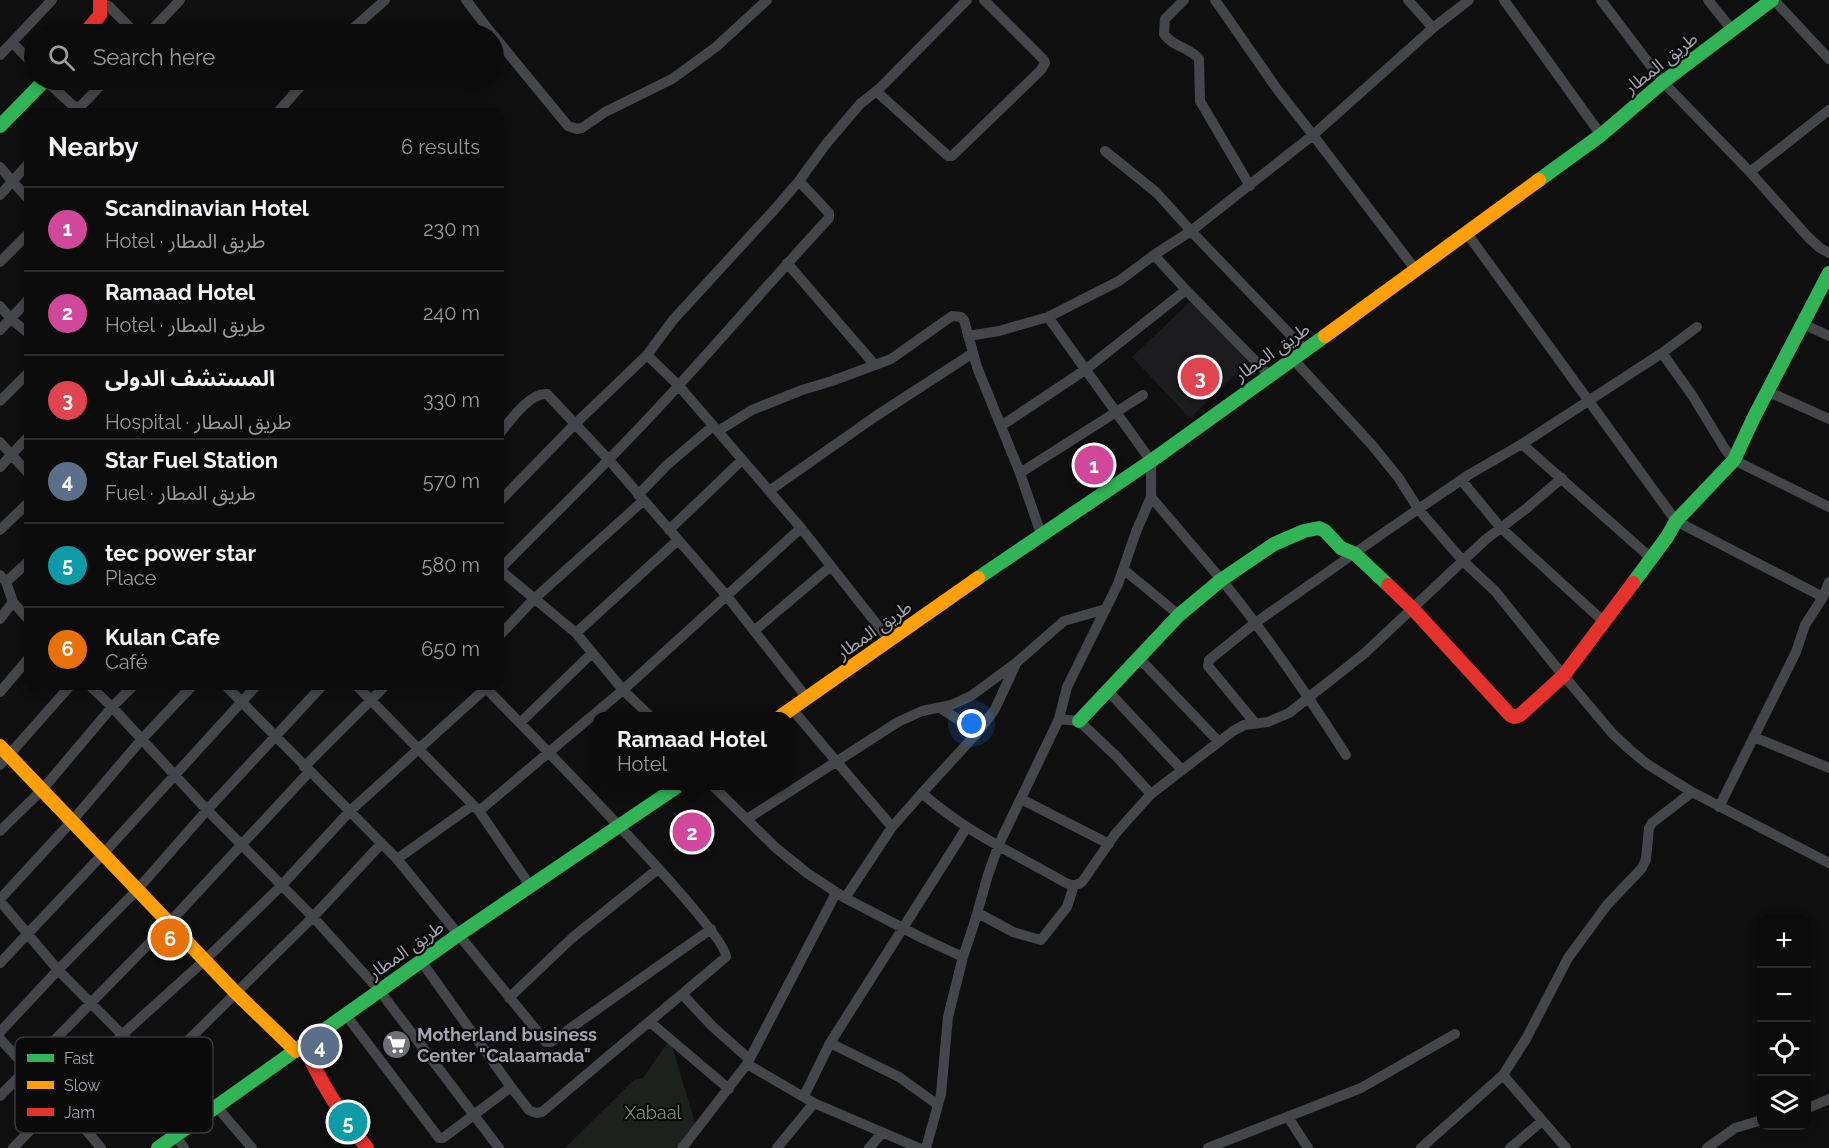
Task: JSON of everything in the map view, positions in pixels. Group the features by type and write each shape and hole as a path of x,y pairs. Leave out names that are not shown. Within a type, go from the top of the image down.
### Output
{"main road":[{"name":"طريق المطار","path":"787,712 1041,534 1151,461 1305,350 1601,135 1663,82 1773,0"},
{"path":"92,24 106,6"},
{"path":"0,126 35,90"},
{"path":"1079,721 1179,615 1221,580 1274,544 1304,531 1319,528 1325,531 1341,548 1355,554 1412,608 1510,715 1514,717 1520,715 1564,675 1676,522 1734,460 1829,273"},
{"path":"3,755 42,790 236,992 299,1048 352,1130 367,1148"},
{"name":"طريق المطار","path":"213,1108 458,935 672,790"},
{"name":"طريق المطار","path":"158,1148 179,1133"}],"street":[{"path":"29,24 52,0"},
{"path":"157,24 180,0"},
{"path":"358,24 385,0"},
{"path":"466,0 485,24"},
{"path":"504,48 568,126 577,129 605,112 672,79 716,47 767,0"},
{"path":"504,497 646,356 673,320 799,181 860,104 876,91 967,0"},
{"path":"876,91 948,156 952,156 1041,70 1045,63 984,0"},
{"path":"1184,0 1165,19 1164,34 1174,44 1189,49 1199,59 1200,101 1250,186"},
{"path":"1215,0 1277,89 1414,269"},
{"path":"1408,0 1433,28"},
{"path":"968,336 999,331 1048,317 1119,281 1250,186 1313,135 1433,28 1469,0"},
{"path":"1504,0 1601,135"},
{"path":"1601,0 1663,82 1750,172 1808,237 1829,252"},
{"path":"1708,0 1733,31"},
{"path":"1773,0 1829,59"},
{"path":"106,6 125,24"},
{"path":"0,56 24,29"},
{"path":"12,42 24,55"},
{"path":"55,90 74,108"},
{"path":"82,108 97,90"},
{"path":"282,108 297,90"},
{"path":"1750,172 1829,110"},
{"path":"1105,151 1157,193 1305,350"},
{"path":"0,167 24,194"},
{"path":"0,195 24,169"},
{"path":"504,565 679,386 830,216 799,181"},
{"path":"1466,232 1676,522 1823,597"},
{"path":"0,262 24,238"},
{"path":"1154,255 1269,375"},
{"path":"787,263 874,364"},
{"path":"1001,426 1085,370 1186,290"},
{"path":"0,330 24,304"},
{"path":"0,306 24,330"},
{"path":"504,631 641,497 667,465 716,429 752,410 891,359 952,316 961,317 964,320 973,353 1041,534"},
{"path":"926,1148 944,1073 948,1017 963,957 988,875 999,844 1059,719 1067,687 1118,584 1151,497 1151,461 1048,317"},
{"path":"1803,324 1829,336"},
{"path":"1255,723 1208,666 1209,660 1255,623 1470,474 1522,444 1662,353 1697,327"},
{"path":"769,491 876,416 973,353"},
{"path":"1662,353 1734,460 1829,507"},
{"path":"646,356 679,386 801,528 890,641"},
{"path":"1293,358 1372,445 1398,477 1419,510 1463,561 1500,598 1612,733 1629,749 1647,764 1692,792 1828,861"},
{"path":"0,400 24,377"},
{"path":"1769,392 1829,419"},
{"path":"504,429 525,405 541,394 548,394 574,425 609,460 726,595 807,698"},
{"path":"1020,473 1143,394"},
{"path":"0,467 24,440"},
{"path":"0,442 24,469"},
{"path":"1522,444 1651,558"},
{"path":"669,530 742,460"},
{"path":"922,793 938,808 967,827 1066,883 1074,885 1082,882 1109,843 1151,794 1233,731 1244,725 1278,719 1310,697 1365,653 1500,527 1527,508 1562,478"},
{"path":"1462,481 1500,527 1603,621"},
{"path":"1151,497 1255,623 1310,697 1346,755"},
{"path":"0,530 24,507"},
{"path":"597,712 801,528"},
{"path":"576,633 678,540"},
{"path":"24,565 3,578 13,602 24,614"},
{"path":"754,631 831,566"},
{"path":"1123,569 1179,615"},
{"path":"504,573 576,633 623,690 645,712"},
{"path":"1719,807 1796,652 1805,625 1823,597 1829,582"},
{"path":"0,619 13,602"},
{"path":"747,819 898,722 922,711 951,705 971,696 1016,663 1064,621 1106,609"},
{"path":"520,723 592,653"},
{"path":"1138,657 1219,742"},
{"path":"682,1148 748,1062 840,895 892,827 978,732 995,709 1016,663"},
{"path":"0,692 24,664"},
{"path":"3,755 66,690"},
{"path":"94,690 207,810 313,917 379,990 499,1148"},
{"path":"0,831 42,790 129,690"},
{"path":"126,1037 58,970 0,900 188,690"},
{"path":"230,690 397,859 546,1042 551,1042 711,929"},
{"path":"0,963 104,854 252,690"},
{"path":"0,1032 137,890 207,810 318,690"},
{"path":"361,690 476,808 531,886"},
{"path":"57,1037 170,923 380,690"},
{"path":"120,1037 205,960 281,886 350,811 482,690"},
{"path":"421,962 511,1087 530,1110 542,1112 726,957 725,951 711,929 620,826 488,690"},
{"path":"1107,690 1182,770"},
{"path":"940,708 978,732"},
{"path":"397,859 476,808 549,753 593,716"},
{"path":"791,718 836,761 892,827"},
{"path":"1059,719 1079,721 1151,794"},
{"path":"1754,737 1829,768"},
{"path":"717,790 776,848 807,873 840,895 903,929 963,957"},
{"path":"1421,1148 1503,1075 1526,1039 1568,958 1607,904 1642,868 1646,859 1649,828 1652,823 1692,792"},
{"path":"1021,799 1109,843"},
{"path":"804,1096 830,1043 967,827"},
{"path":"191,1037 313,917 381,844"},
{"path":"509,998 572,938 658,869"},
{"path":"978,913 1013,932 1041,940 1067,907 1074,885"},
{"path":"683,995 748,1062 814,1103 919,1148"},
{"path":"346,1015 439,1138 443,1138 511,1087"},
{"path":"650,1022 729,1089"},
{"path":"1213,1147 1361,1088 1455,1034"},
{"path":"0,1039 15,1055"},
{"path":"830,1043 899,1077 938,1105"},
{"path":"1503,1075 1566,1148"},
{"path":"0,1096 15,1080"},
{"path":"1811,1107 1829,1099"},
{"path":"777,1148 814,1103"},
{"path":"216,1106 252,1148"},
{"path":"1288,1117 1308,1148"},
{"path":"1510,1148 1542,1121"},
{"path":"1707,1148 1735,1128 1757,1121"},
{"path":"13,1148 27,1133"},
{"path":"88,1133 101,1148"},
{"path":"869,1148 882,1133"},
{"path":"175,1136 184,1148"}],"shaded area":[{"path":"1191,301 1249,362 1190,418 1132,357"}],"green space":[{"name":"Xabaal","path":"670,1039 695,1123 675,1148 565,1148 634,1080 643,1078"}],"traffic: fast":[{"path":"1539,180 1601,135 1663,82 1772,0"},
{"path":"0,126 35,90"},
{"path":"1633,583 1676,521 1734,460 1829,273"},
{"path":"978,578 1151,461 1325,336"},
{"path":"1079,721 1179,615 1221,580 1274,544 1304,531 1319,528 1325,531 1341,548 1355,554 1388,585"},
{"path":"213,1109 458,935 672,790"},
{"path":"158,1148 179,1133"}],"traffic: slow":[{"path":"1325,336 1539,180"},
{"path":"787,712 978,578"},
{"path":"0,746 235,992 296,1051"}],"traffic: jam":[{"path":"92,24 100,15 100,0"},
{"path":"1388,585 1514,717 1520,715 1564,675 1633,583"},
{"path":"304,1045 332,1099 367,1148"}],"place":[{"name":"المستشف الدولى","path":"1200,377"},
{"name":"Scandinavian Hotel","path":"1094,465"},
{"name":"Ramaad Hotel","path":"692,832"},
{"name":"Kulan Cafe","path":"170,938"},
{"name":"Motherland business Center \"Calaamada\"","path":"396,1045"},
{"name":"Star Fuel Station","path":"320,1046"},
{"name":"tec power star","path":"348,1122"}]}
